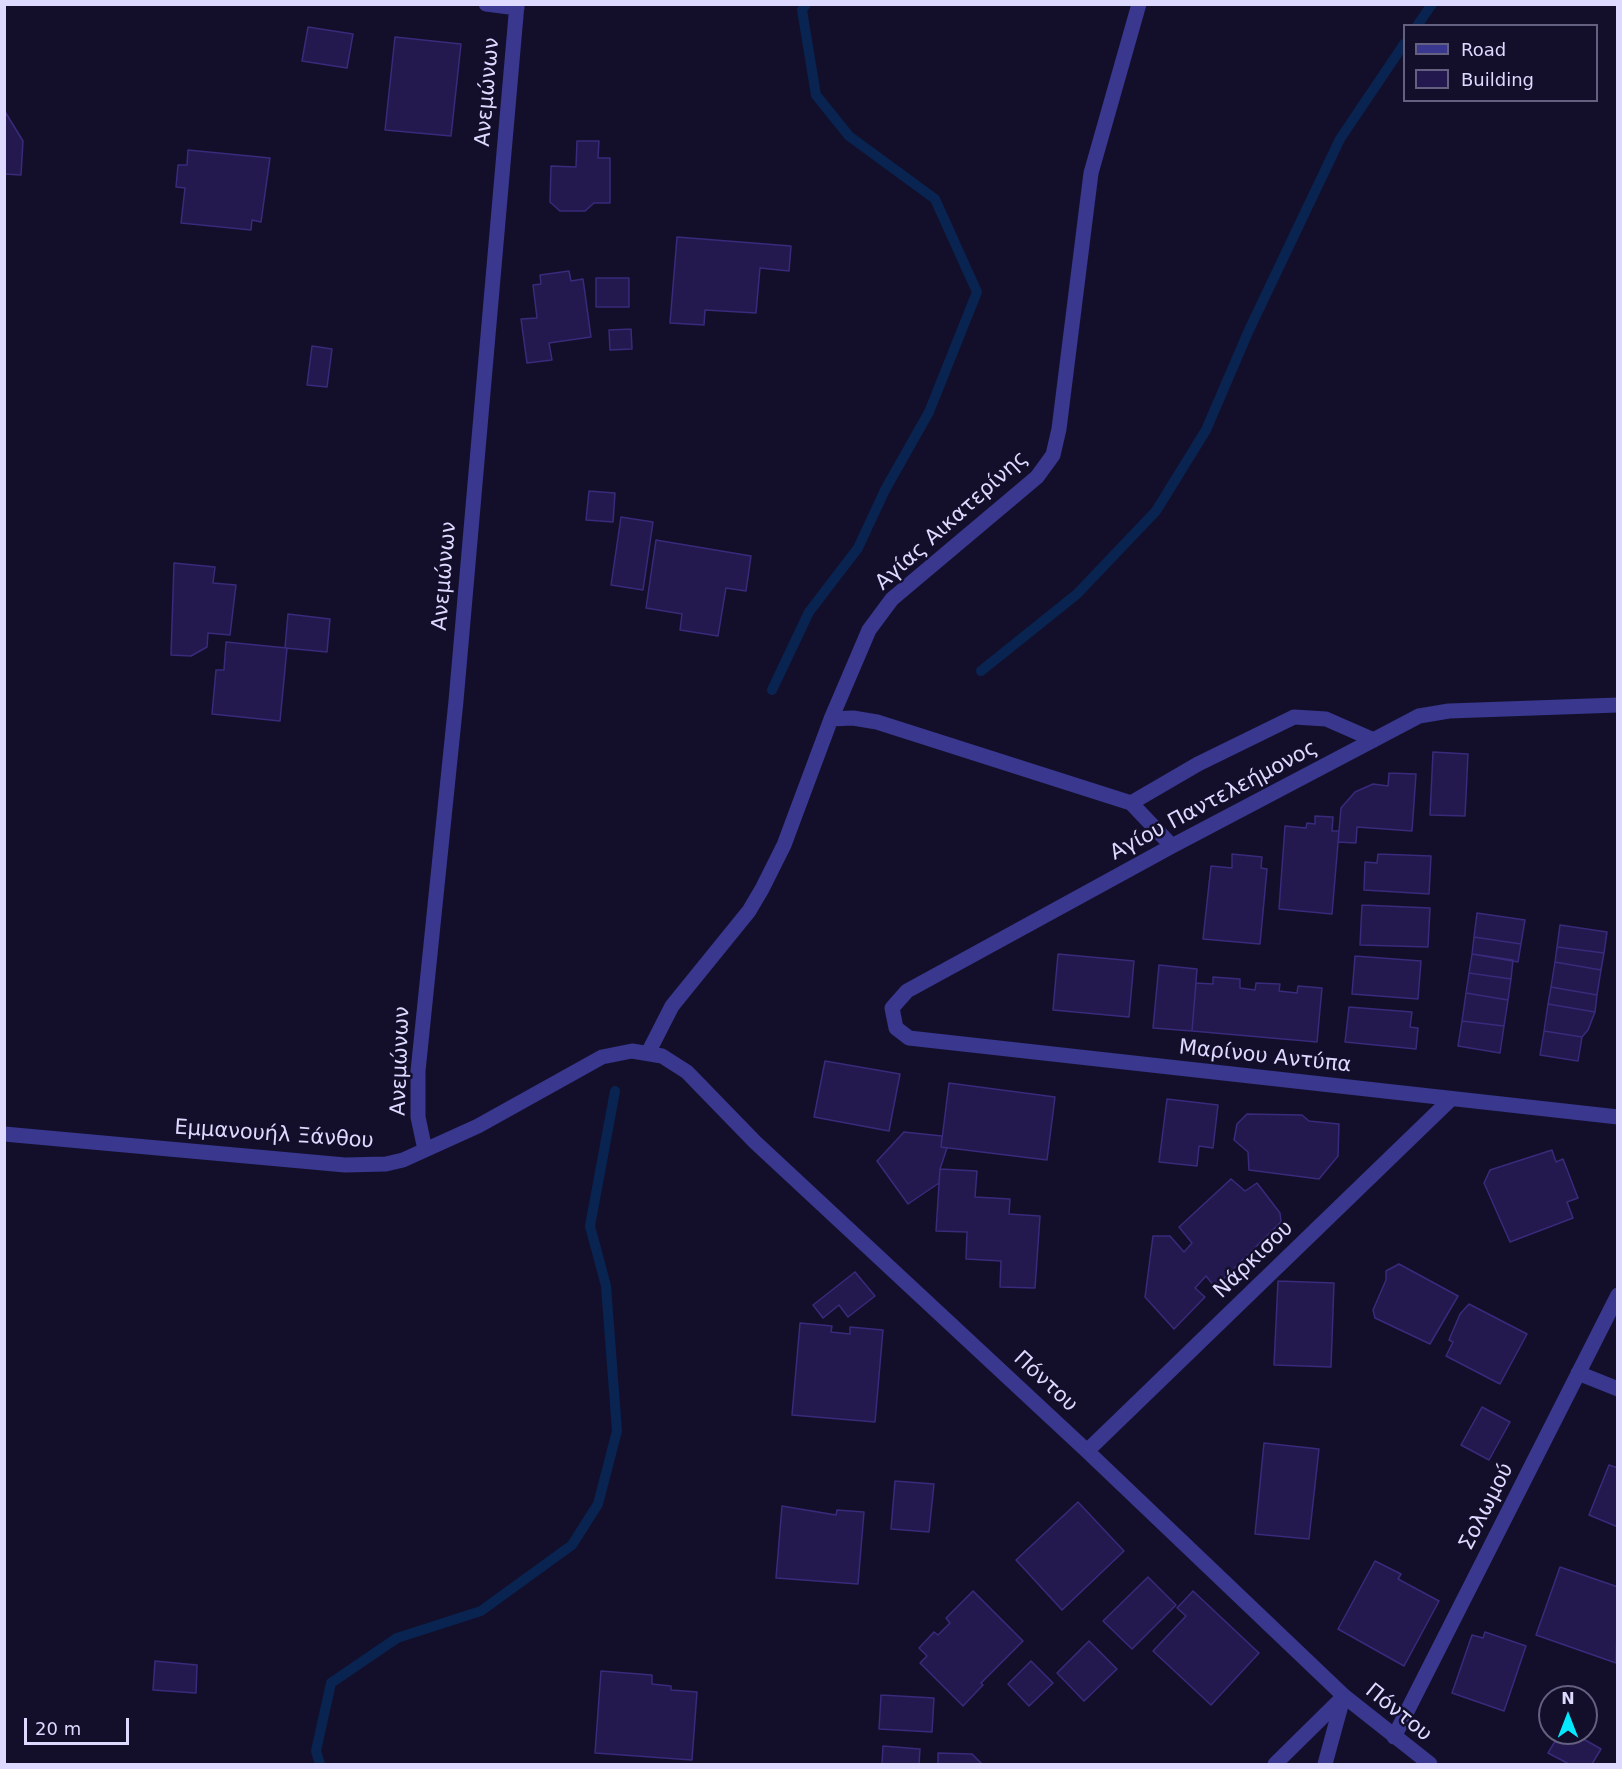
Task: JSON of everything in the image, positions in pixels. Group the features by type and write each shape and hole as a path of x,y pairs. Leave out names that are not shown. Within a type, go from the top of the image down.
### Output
{"street":[{"path":"486,4 517,6"},
{"name":"Αγίας Αικατερίνης","path":"648,1053 672,1006 749,911 762,889 784,844 831,719 869,630 892,599 1037,477 1053,455 1059,429 1091,173 1139,4"},
{"name":"Ανεμώνων","path":"425,1150 418,1117 418,1071 456,701 517,6"},
{"name":"Αγίου Παντελεήμονος","path":"909,1038 896,1028 892,1008 907,991 1172,846 1419,716 1432,713 1617,705"},
{"path":"1131,803 1198,764 1294,717 1326,719 1374,740"},
{"path":"831,719 853,718 877,722 1131,803 1172,846"},
{"name":"Μαρίνου Αντύπα","path":"909,1038 1617,1117"},
{"name":"Εμμανουήλ Ξάνθου","path":"4,1134 366,1166 403,1160 478,1126 593,1062 623,1052"},
{"name":"Πόντου","path":"623,1052 662,1056 687,1072 762,1148 1088,1451 1344,1696 1430,1764"},
{"name":"Νάρκισου","path":"1088,1451 1451,1099"},
{"name":"Σολωμού","path":"1394,1737 1617,1295"},
{"path":"1578,1373 1617,1389"},
{"path":"1275,1764 1344,1696"},
{"path":"1325,1764 1344,1696"}],"building":[{"path":"308,27 353,34 347,68 302,61"},
{"path":"395,37 461,44 451,136 385,130"},
{"path":"4,110 23,141 21,175 4,174"},
{"path":"577,141 599,141 598,158 610,158 610,203 594,203 585,211 560,211 550,202 551,166 576,167"},
{"path":"188,150 270,158 261,222 252,220 251,230 181,223 185,188 176,187 178,165 187,165"},
{"path":"677,237 791,246 789,271 760,268 756,313 705,310 704,325 670,323"},
{"path":"569,271 571,281 583,279 591,337 549,343 552,360 527,363 521,319 537,318 533,285 541,284 540,275"},
{"path":"596,278 629,278 629,307 596,307"},
{"path":"631,329 632,349 610,350 609,330"},
{"path":"312,346 332,349 327,387 307,385"},
{"path":"589,491 615,493 613,522 586,520"},
{"path":"621,517 653,522 643,590 611,585"},
{"path":"656,540 751,556 746,591 726,588 718,636 680,630 682,614 646,608"},
{"path":"174,563 215,567 213,583 236,585 230,635 208,633 207,647 191,656 171,655"},
{"path":"288,614 330,619 327,652 285,648"},
{"path":"226,642 287,648 280,721 212,714 216,670 224,670"},
{"path":"1433,752 1468,754 1465,816 1430,815"},
{"path":"1389,773 1416,774 1412,831 1357,827 1356,843 1338,842 1341,808 1355,792 1373,784 1388,786"},
{"path":"1315,816 1333,817 1332,831 1339,831 1332,914 1279,909 1285,826 1306,828 1307,823 1315,824"},
{"path":"1232,854 1262,857 1261,868 1267,869 1260,944 1203,939 1211,866 1232,868"},
{"path":"1378,854 1431,856 1429,894 1364,890 1365,862 1377,863"},
{"path":"1362,905 1430,908 1428,947 1360,945"},
{"path":"1477,913 1525,920 1521,944 1474,937"},
{"path":"1560,925 1607,932 1604,953 1557,947"},
{"path":"1474,937 1521,944 1518,962 1472,954"},
{"path":"1557,947 1604,953 1601,970 1555,962"},
{"path":"1058,954 1134,961 1129,1017 1053,1010"},
{"path":"1472,954 1513,960 1511,979 1469,973"},
{"path":"1355,956 1421,961 1418,999 1352,994"},
{"path":"1555,962 1601,970 1597,995 1551,987"},
{"path":"1159,965 1197,969 1192,1031 1153,1028"},
{"path":"1469,973 1511,979 1508,1000 1466,993"},
{"path":"1213,977 1240,979 1240,988 1255,990 1256,983 1280,984 1279,991 1297,993 1298,986 1322,988 1317,1042 1192,1031 1196,983 1213,984"},
{"path":"1551,987 1597,995 1595,1012 1548,1004"},
{"path":"1466,993 1508,1000 1504,1026 1462,1021"},
{"path":"1548,1004 1595,1012 1588,1030 1582,1037 1544,1031"},
{"path":"1349,1007 1412,1012 1410,1027 1418,1028 1416,1049 1345,1042"},
{"path":"1462,1021 1504,1026 1500,1053 1458,1046"},
{"path":"1544,1031 1582,1037 1578,1061 1540,1055"},
{"path":"825,1061 900,1074 889,1131 814,1117"},
{"path":"949,1083 1055,1097 1047,1160 941,1147"},
{"path":"1167,1099 1218,1105 1213,1148 1199,1146 1197,1166 1159,1162"},
{"path":"1247,1114 1302,1115 1309,1121 1339,1124 1338,1156 1319,1179 1249,1170 1248,1152 1234,1140 1237,1124"},
{"path":"904,1132 942,1136 941,1147 947,1148 940,1169 939,1183 908,1204 877,1161"},
{"path":"1552,1150 1556,1162 1563,1159 1578,1198 1567,1202 1573,1218 1510,1242 1484,1183 1490,1170"},
{"path":"940,1169 977,1171 975,1197 1010,1199 1009,1214 1040,1216 1035,1288 1000,1287 1001,1261 966,1259 967,1232 936,1231"},
{"path":"1231,1179 1245,1191 1257,1183 1280,1213 1281,1222 1215,1287 1206,1276 1195,1288 1205,1297 1174,1329 1145,1297 1153,1236 1170,1236 1184,1252 1192,1243 1179,1227"},
{"path":"1399,1264 1458,1296 1430,1344 1375,1318 1373,1310 1386,1280 1386,1271"},
{"path":"855,1272 875,1296 848,1317 839,1305 823,1318 813,1305"},
{"path":"1278,1281 1334,1283 1331,1367 1274,1365"},
{"path":"1469,1304 1527,1334 1500,1384 1446,1356 1453,1342 1449,1340 1460,1314"},
{"path":"800,1323 832,1326 831,1332 850,1334 850,1327 883,1330 875,1422 792,1415"},
{"path":"1482,1407 1510,1422 1489,1460 1461,1445"},
{"path":"1264,1443 1319,1449 1309,1539 1255,1534"},
{"path":"1609,1465 1618,1468 1618,1527 1589,1515"},
{"path":"895,1481 934,1484 929,1532 891,1529"},
{"path":"1078,1502 1124,1551 1062,1610 1016,1560"},
{"path":"782,1506 836,1515 837,1510 864,1512 858,1584 776,1578"},
{"path":"1375,1561 1401,1574 1398,1579 1439,1601 1404,1666 1338,1629"},
{"path":"1560,1567 1618,1587 1616,1663 1536,1635"},
{"path":"1148,1577 1176,1605 1132,1649 1103,1621"},
{"path":"973,1591 1023,1641 981,1683 983,1685 963,1706 920,1663 927,1656 919,1648 934,1632 938,1635 950,1623 946,1618"},
{"path":"1193,1591 1259,1653 1211,1705 1153,1651 1186,1616 1177,1608"},
{"path":"1485,1632 1526,1646 1504,1711 1452,1693 1472,1635 1483,1638"},
{"path":"1089,1641 1117,1669 1084,1701 1057,1673"},
{"path":"155,1661 197,1665 196,1693 153,1690"},
{"path":"1031,1661 1053,1683 1029,1706 1008,1684"},
{"path":"601,1671 652,1675 652,1684 671,1686 671,1690 697,1692 692,1760 595,1753"},
{"path":"881,1695 934,1698 932,1732 879,1729"},
{"path":"1553,1745 1594,1745 1601,1749 1592,1764 1569,1764 1548,1753"},
{"path":"883,1746 920,1749 919,1764 882,1764"},
{"path":"938,1753 972,1754 982,1764 938,1764"}],"waterway":[{"path":"772,690 809,612 858,548 885,490 929,412 977,292 935,199 849,136 816,95 802,10 806,4"},
{"path":"1418,24 1432,4"},
{"path":"981,671 1077,594 1156,511 1206,430 1249,330 1340,139 1403,45"},
{"path":"320,1764 316,1751 331,1683 397,1638 481,1611 572,1545 598,1504 617,1431 606,1286 590,1226 615,1091"}]}
